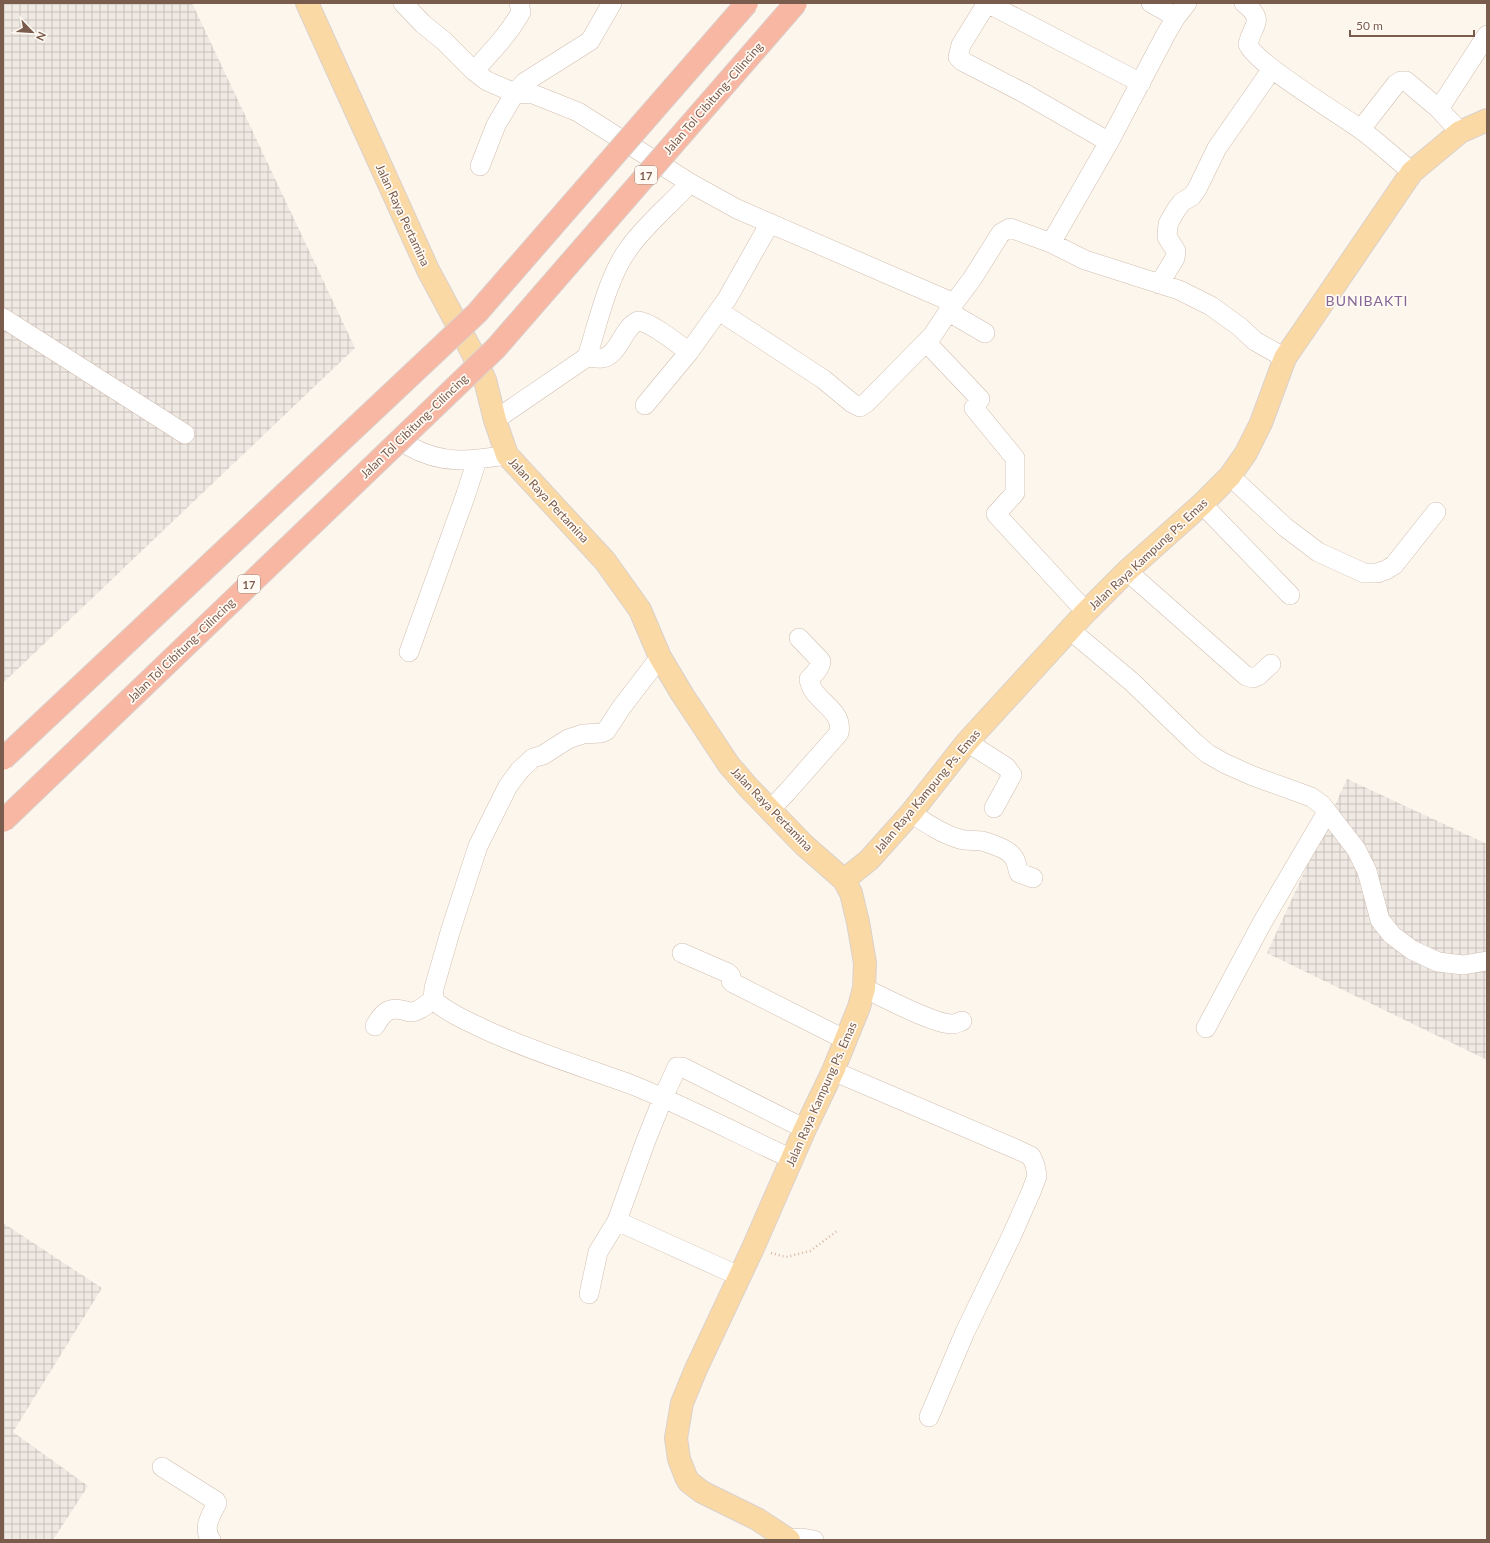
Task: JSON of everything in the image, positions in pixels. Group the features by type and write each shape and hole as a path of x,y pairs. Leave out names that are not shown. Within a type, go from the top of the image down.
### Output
{"highway":[{"path":"3,759 477,313 747,3"},
{"name":"Jalan Tol Cibitung–Cilincing","path":"3,821 496,348 796,3"}],"main road":[{"name":"Jalan Raya Pertamina","path":"307,3 428,270 469,346 485,380 495,420 507,455 605,561 640,610 660,657 682,694 729,765 804,845 844,880"},
{"name":"Jalan Raya Kampung Ps. Emas","path":"789,1539 757,1519 729,1507 698,1489 686,1477 678,1459 676,1438 682,1403 696,1369 753,1248 805,1129 833,1070 859,1007 864,988 865,963 851,893 844,880 869,860 911,813 967,742 1086,612 1127,571 1202,504 1230,476 1246,453 1261,423 1285,358 1412,172 1460,132 1487,120"}],"street":[{"path":"404,3 423,24 444,41 474,71 487,81 515,93 534,94 578,112 690,183 738,209 952,308 985,333"},
{"path":"474,71 498,44 522,12 518,3"},
{"path":"480,166 496,125 515,93 525,82 590,41 612,3"},
{"path":"1109,142 1024,93 962,61 958,57 961,45 987,3 1141,83"},
{"path":"1051,243 1109,142 1181,10 1151,3"},
{"path":"1244,3 1254,12 1256,16 1256,23 1248,44 1249,49 1272,69 1361,129 1412,172"},
{"path":"1439,108 1487,35"},
{"path":"1160,284 1175,258 1176,251 1167,237 1168,224 1182,202 1192,196 1195,192 1217,148 1272,69"},
{"path":"1361,129 1396,84 1406,81 1439,108 1460,132"},
{"path":"495,420 587,357 610,283 618,264 641,233 690,183"},
{"path":"645,405 689,352 727,300 770,223"},
{"path":"719,311 823,379 860,407 866,403 926,342 972,279 1001,233 1010,228 1051,243 1085,260 1179,290 1211,306 1240,327 1255,341 1285,358"},
{"path":"3,318 185,434"},
{"path":"587,357 600,358 609,356 632,325 638,321 644,322 666,335 689,352"},
{"path":"926,342 980,399 974,408 1015,458 1015,492 996,514 1086,612"},
{"path":"409,446 436,458 469,461 507,455"},
{"path":"409,652 477,460"},
{"path":"1230,476 1285,527 1318,552 1364,573 1378,573 1394,565 1436,512"},
{"path":"1202,504 1290,595"},
{"path":"1127,571 1246,676 1253,678 1258,676 1271,664"},
{"path":"1070,630 1132,682 1208,754 1253,776 1311,797 1322,805 1359,854 1367,871 1380,920 1392,935 1412,950 1438,962 1463,965 1487,961"},
{"path":"770,810 839,733 840,725 837,717 810,686 809,679 817,672 821,666 821,661 799,638"},
{"path":"433,1000 434,988 451,929 478,846 508,786 520,770 533,758 543,755 568,738 606,731 621,708 660,657"},
{"path":"967,742 1006,767 1012,774 994,808"},
{"path":"1206,1028 1262,922 1327,812"},
{"path":"911,813 936,829 959,839 980,841 1002,848 1011,854 1015,860 1019,873 1033,878"},
{"path":"682,953 728,973 731,976 731,981 733,983 846,1040"},
{"path":"864,988 930,1019 955,1024 962,1021"},
{"path":"375,1026 383,1013 388,1010 394,1009 410,1012 417,1011 433,1000"},
{"path":"433,1000 444,1009 510,1041 663,1098 792,1159"},
{"path":"589,1294 598,1252 617,1221 645,1143 677,1068 682,1067 805,1129"},
{"path":"833,1070 1031,1156 1035,1165 1037,1176 1031,1192 965,1332 929,1417"},
{"path":"617,1221 739,1276"},
{"path":"162,1466 216,1501 217,1503 206,1528 210,1540"},
{"path":"789,1539 802,1538 814,1540"}],"path":[{"path":"753,1248 786,1258 810,1251 837,1232"}],"shaded area":[{"path":"3,3 192,3 355,348 3,683"},
{"path":"1347,779 1487,844 1487,1060 1267,953"},
{"path":"3,1223 102,1288 13,1432 88,1486 53,1540 3,1540"}],"district":[{"name":"BUNIBAKTI","path":"1367,300"}]}
